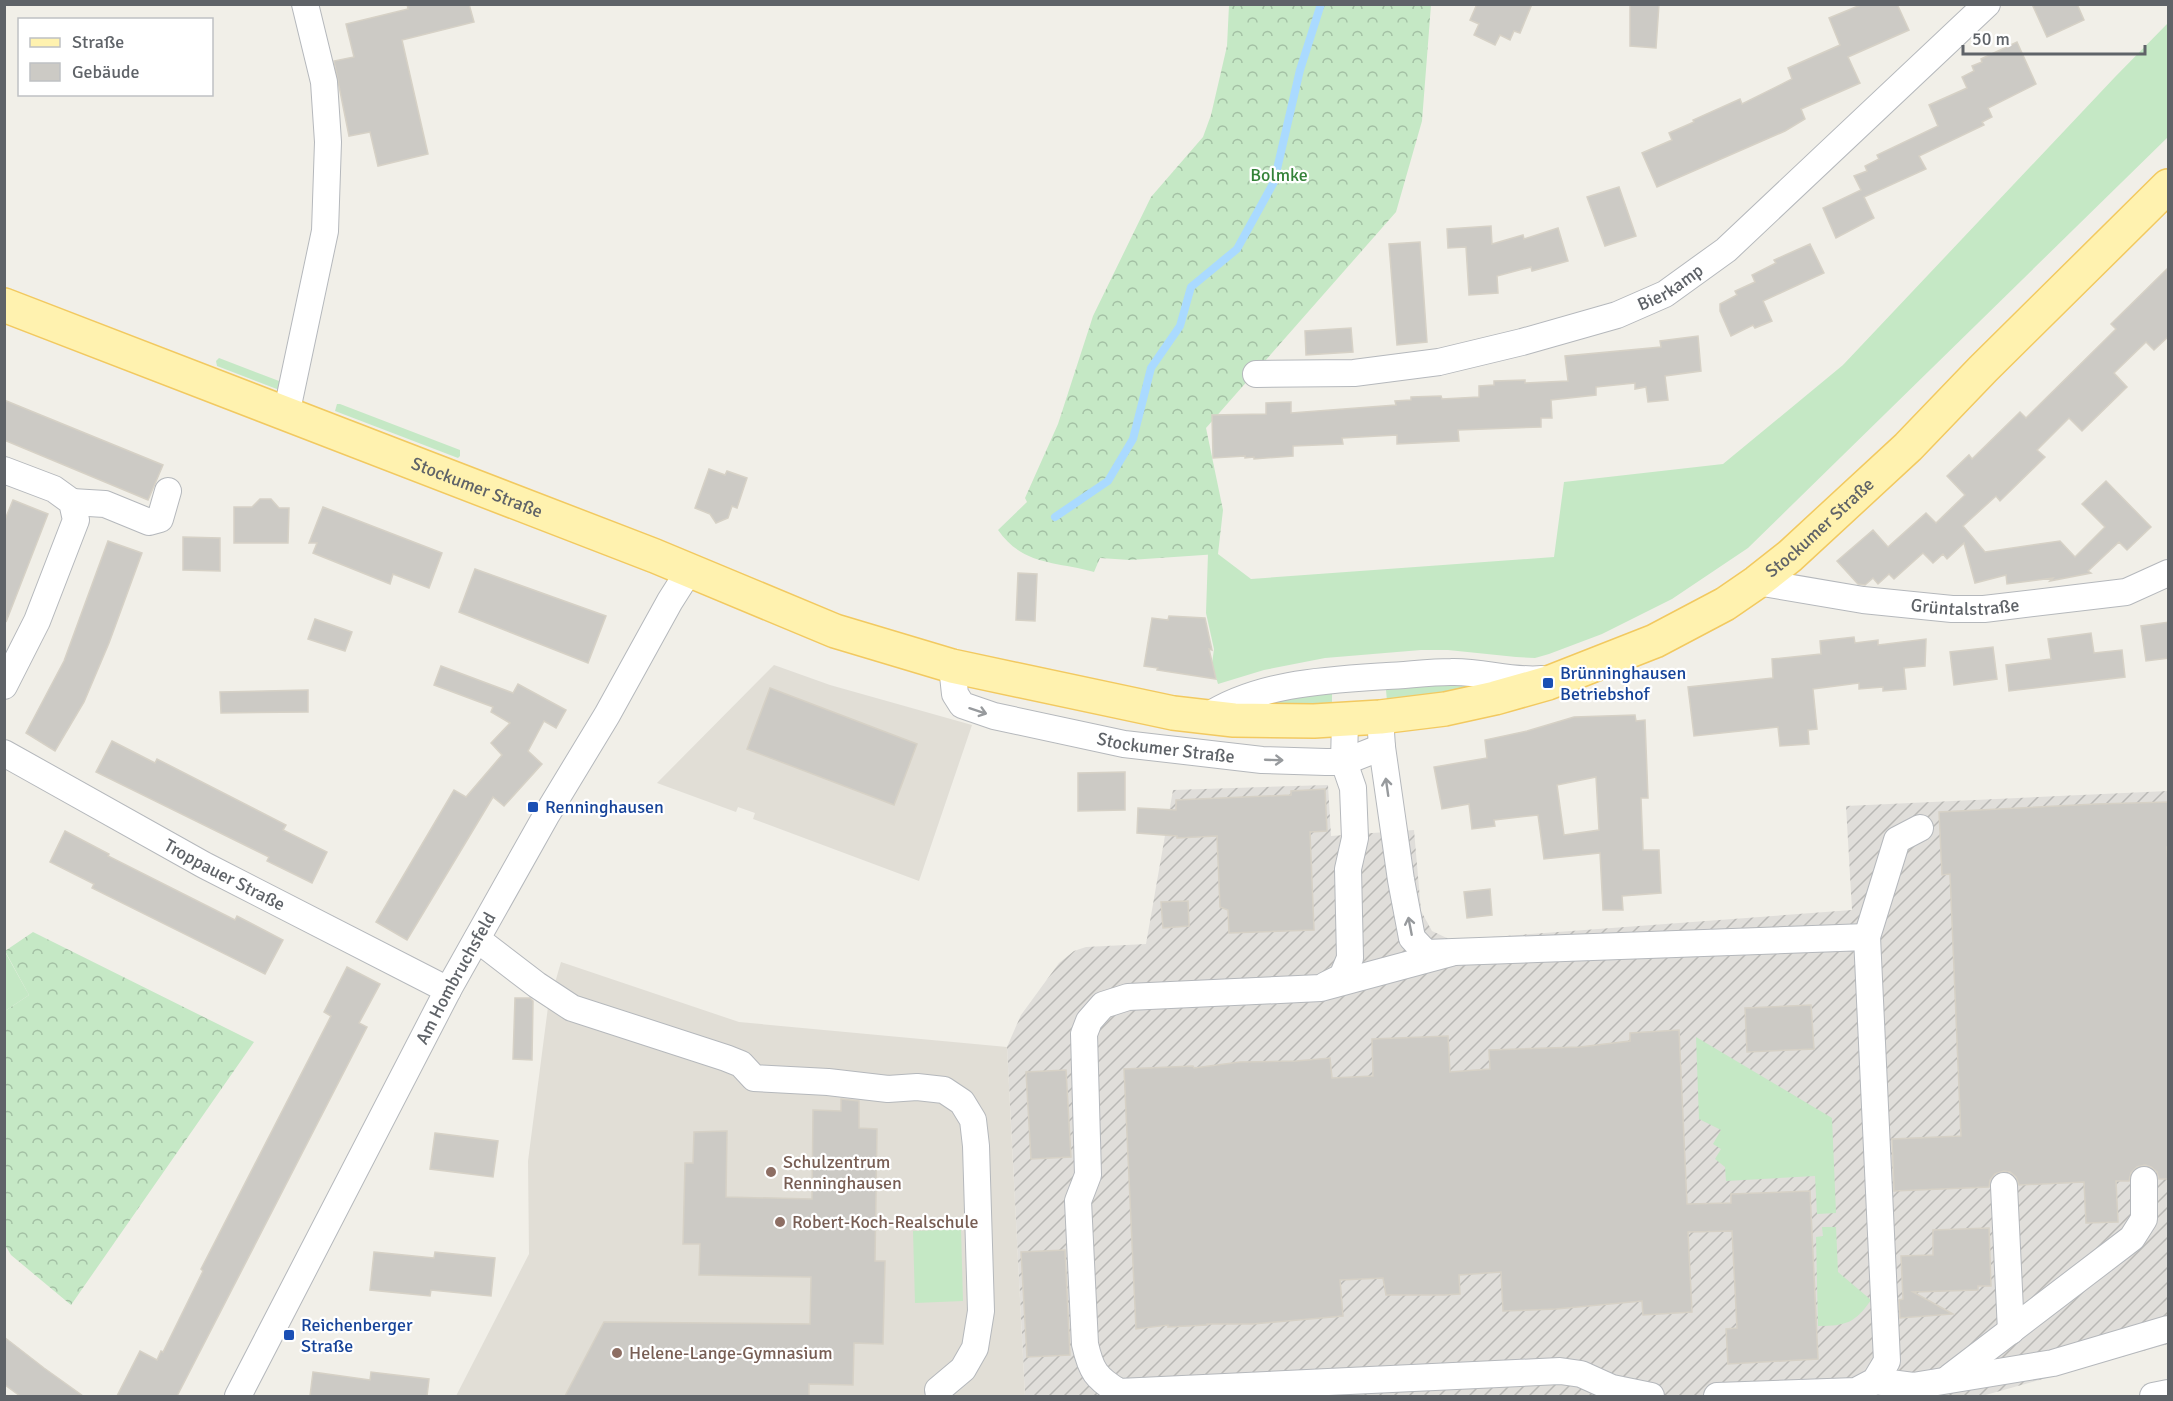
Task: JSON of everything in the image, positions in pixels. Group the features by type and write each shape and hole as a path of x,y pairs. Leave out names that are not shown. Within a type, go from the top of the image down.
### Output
{"main road":[{"name":"Stockumer Straße","path":"4,305 689,571 835,631 952,666 1173,713 1260,722 1367,726 1495,698 1566,677 1655,641 1725,604 1790,556 1908,447 1983,369 2169,186"}],"street":[{"path":"286,415 325,231 328,142 324,82 305,4"},
{"name":"Bierkamp","path":"1256,374 1354,373 1439,362 1607,318 1665,294 1726,250 1987,4"},
{"path":"4,470 54,489 72,502 105,504 148,522 160,519 168,491"},
{"path":"4,686 37,621 76,520 72,502"},
{"name":"Am Hombruchsfeld","path":"238,1396 448,990 547,814 607,715 689,571"},
{"name":"Grüntalstraße","path":"1757,582 1874,602 1952,609 1984,609 2126,592 2169,573"},
{"name":"Stockumer Straße","path":"952,666 955,694 962,705 994,716 1124,744 1262,760 1344,762 1367,726"},
{"path":"1206,717 1223,706 1257,694 1311,683 1452,672 1497,675 1528,681 1566,677"},
{"path":"1362,678 1367,726 1412,938 1426,953 1441,951 1451,953"},
{"path":"1321,988 1342,977 1350,958 1348,869 1355,838 1353,788 1344,762 1367,726"},
{"name":"Troppauer Straße","path":"4,753 204,866 448,990"},
{"path":"1717,1396 1856,1391 1875,1381 1887,1361 1867,937 1897,840 1920,828"},
{"path":"1651,1396 1612,1388 1579,1385 1560,1371 1119,1392 1099,1380 1090,1365 1085,1344 1078,1202 1088,1175 1084,1034 1089,1021 1103,1005 1128,997 1321,988 1451,953 1867,937"},
{"path":"477,939 537,985 572,1008 726,1058 741,1064 754,1078 828,1082 888,1089 917,1087 944,1090 962,1102 973,1120 976,1146 981,1311 975,1348 963,1369 938,1390"},
{"path":"1948,1379 2132,1238 2144,1219 2144,1180"},
{"path":"2004,1186 2011,1331"},
{"path":"1875,1381 1913,1386 2053,1363 2169,1329"},
{"path":"2153,1396 2169,1393"}],"shaded area":[{"path":"774,665 830,685 972,725 919,881 753,819 755,813 738,807 736,812 657,783"},
{"path":"1328,785 1331,836 1414,830 1421,911 1432,931 1451,940 1852,910 1846,806 2168,791 2168,1344 1982,1396 1025,1396 1007,1047 1021,1015 1059,963 1074,951 1086,947 1146,944 1173,790"},
{"name":"Schulzentrum Renninghausen","path":"561,962 739,1022 1007,1047 1025,1396 456,1396 529,1254 528,1161 548,1007"}],"green space":[{"name":"Bolmke","path":"1229,5 1431,5 1422,121 1396,212 1206,428 1223,510 1218,554 1130,560 1100,558 1094,572 1029,556 1008,542 998,530 1027,502 1025,498 1058,424 1093,316 1151,197 1203,137 1211,115 1227,46"},
{"path":"2168,23 2168,137 1748,548 1672,599 1602,634 1535,658 1448,650 1421,650 1325,658 1264,670 1218,684 1212,664 1214,649 1206,613 1208,553 1218,554 1251,579 1554,557 1564,482 1723,464 1843,365"},
{"path":"219,358 287,384 282,391 217,366 216,361"},
{"path":"337,404 460,450 460,456 458,458 335,411"},
{"path":"1473,681 1475,688 1387,701 1386,690 1391,687"},
{"path":"1329,690 1332,694 1332,703 1327,706 1267,705 1266,700"},
{"path":"33,932 254,1042 71,1305 11,1255 5,1245 5,1011 29,995 5,951"},
{"path":"4,950 29,995 5,1011 4,1011"},
{"path":"1696,1037 1832,1118 1836,1213 1817,1214 1815,1176 1726,1181 1725,1167 1715,1159 1721,1149 1713,1144 1721,1130 1699,1119"},
{"path":"1822,1227 1836,1227 1838,1272 1871,1300 1860,1314 1843,1324 1818,1326 1816,1237 1823,1236"},
{"path":"961,1229 963,1301 915,1303 913,1231"}],"building":[{"path":"407,4 469,4 474,22 402,40 428,154 378,166 370,132 349,136 334,61 354,57 346,24 408,9"},
{"path":"1477,4 1532,4 1520,33 1514,31 1510,40 1500,35 1495,45 1474,35 1479,24 1470,20"},
{"path":"1630,4 1659,4 1656,48 1630,46"},
{"path":"1863,4 1897,4 1909,30 1848,57 1860,83 1801,109 1805,119 1785,131 1657,187 1642,153 1672,140 1669,133 1694,122 1693,120 1740,99 1742,104 1792,79 1788,68 1840,45 1829,18"},
{"path":"2032,4 2077,4 2084,20 2047,37"},
{"path":"2017,42 2036,84 1988,108 1992,117 1982,122 1984,125 1919,156 1926,169 1864,197 1874,218 1836,238 1823,208 1861,190 1854,176 1867,171 1865,166 1879,159 1877,155 1938,126 1929,105 1967,88 1962,77 1974,71 1972,66 1982,62 1981,59"},
{"path":"1619,187 1636,236 1605,246 1587,197"},
{"path":"1491,226 1492,244 1523,235 1524,239 1558,228 1568,261 1532,271 1531,267 1497,276 1498,293 1469,295 1466,247 1448,248 1447,229"},
{"path":"1420,242 1427,342 1397,345 1389,244"},
{"path":"1810,244 1824,273 1763,301 1772,321 1755,328 1753,325 1731,336 1720,311 1720,304 1737,295 1735,291 1755,282 1752,275 1776,263 1774,260"},
{"path":"2169,267 2169,336 2154,350 2146,342 2114,373 2127,387 2082,431 2069,418 2037,450 2045,457 2000,501 1996,496 1963,526 1985,552 2060,541 2075,557 2105,527 2082,504 2106,481 2151,527 2127,550 2119,542 2088,571 2091,573 2050,581 2053,578 2007,584 2006,575 1975,583 1964,543 1947,559 1943,554 1933,563 1923,553 1894,579 1889,574 1878,584 1873,578 1865,585 1858,584 1837,561 1873,530 1888,547 1926,513 1936,523 1965,495 1947,476 1969,455 1972,459 2020,412 2026,418 2116,329 2111,324"},
{"path":"1351,328 1353,352 1306,355 1305,331"},
{"path":"1698,336 1701,371 1665,376 1668,400 1648,402 1646,387 1635,389 1635,383 1596,387 1596,395 1551,400 1552,418 1541,418 1541,427 1458,430 1459,441 1397,444 1397,435 1342,438 1343,444 1293,446 1293,456 1254,459 1254,457 1245,458 1245,456 1213,458 1212,415 1266,414 1266,403 1291,402 1291,413 1396,405 1395,401 1411,400 1411,397 1441,396 1442,399 1479,397 1479,386 1494,385 1494,381 1525,380 1525,383 1568,381 1565,356 1661,347 1660,341"},
{"path":"4,400 163,465 148,500 4,440"},
{"path":"709,469 725,475 727,471 747,478 737,508 732,506 728,518 716,523 710,514 695,508"},
{"path":"260,499 271,499 279,508 289,508 288,543 234,543 234,507 252,507"},
{"path":"13,500 48,514 6,622 4,522"},
{"path":"323,507 442,553 429,588 393,574 390,584 313,553 317,543 309,543"},
{"path":"183,537 220,538 220,571 183,570"},
{"path":"108,541 142,553 109,643 84,702 55,751 26,733 64,661"},
{"path":"475,569 606,616 588,663 459,612"},
{"path":"1018,573 1037,574 1035,621 1016,620"},
{"path":"1169,616 1205,618 1216,679 1144,666 1152,618 1168,620"},
{"path":"315,619 352,632 345,651 308,639"},
{"path":"2169,622 2169,658 2146,661 2141,626"},
{"path":"2091,633 2094,653 2122,650 2125,677 2009,691 2006,665 2051,659 2048,639"},
{"path":"1854,637 1855,643 1878,640 1878,645 1926,639 1925,666 1904,668 1906,689 1883,691 1883,687 1859,689 1859,683 1813,689 1817,729 1808,730 1809,744 1780,746 1778,727 1694,736 1688,687 1773,678 1772,659 1821,654 1820,641"},
{"path":"1993,647 1997,679 1954,685 1950,652"},
{"path":"441,666 513,693 518,684 566,710 556,728 544,721 528,751 542,764 504,806 493,797 407,940 376,922 454,790 466,797 502,755 491,743 510,723 491,712 493,707 434,685"},
{"path":"770,688 917,744 894,805 747,749"},
{"path":"308,690 308,712 221,713 220,692"},
{"path":"1635,715 1636,721 1645,720 1648,798 1641,798 1643,850 1659,850 1661,893 1622,896 1623,910 1603,910 1600,853 1544,859 1538,815 1494,820 1495,826 1472,829 1469,804 1442,809 1434,767 1487,758 1485,740 1574,717","holes":["1596,777 1599,830 1564,835 1557,785"]},
{"path":"112,741 155,763 157,759 286,825 283,830 327,852 312,883 267,861 269,857 96,772"},
{"path":"1125,772 1125,810 1078,811 1078,773"},
{"path":"1325,789 1327,831 1310,832 1314,930 1229,933 1228,910 1220,907 1217,836 1177,838 1177,836 1137,833 1138,808 1176,810 1176,800 1291,795 1291,791"},
{"path":"2169,802 2169,847 2167,847 2169,1179 2159,1179 2157,1172 2145,1165 2137,1167 2131,1173 2129,1181 2116,1181 2118,1222 2086,1223 2084,1182 2019,1185 2016,1177 2004,1171 1995,1174 1990,1180 1989,1187 1894,1191 1892,1139 1961,1136 1950,874 1942,875 1939,812"},
{"path":"65,831 109,854 108,856 235,920 237,916 283,940 265,974 92,888 94,884 50,862"},
{"path":"1490,889 1492,915 1467,918 1464,892"},
{"path":"1188,901 1189,926 1163,928 1161,902"},
{"path":"347,967 380,984 359,1023 367,1027 177,1396 117,1396 140,1351 157,1360 161,1351 163,1352 203,1271 201,1269 331,1016 324,1012"},
{"path":"515,998 530,998 533,1001 532,1060 513,1059"},
{"path":"1811,1005 1814,1049 1747,1052 1745,1008"},
{"path":"1679,1030 1687,1204 1731,1203 1731,1194 1810,1191 1818,1359 1728,1364 1726,1329 1737,1328 1732,1231 1688,1232 1692,1312 1643,1315 1642,1301 1556,1309 1503,1311 1501,1272 1459,1275 1460,1294 1444,1295 1386,1295 1383,1278 1340,1280 1343,1316 1253,1324 1168,1327 1168,1325 1136,1329 1124,1069 1193,1066 1194,1068 1240,1062 1330,1058 1332,1078 1373,1076 1372,1039 1448,1036 1450,1072 1490,1069 1489,1050 1580,1047 1630,1041 1630,1033"},
{"path":"1066,1070 1071,1157 1031,1159 1026,1072"},
{"name":"Robert-Koch-Realschule","path":"841,1099 859,1101 859,1128 877,1129 875,1261 885,1261 883,1344 854,1343 853,1385 809,1384 809,1396 565,1396 604,1322 810,1324 811,1277 699,1275 700,1244 683,1244 685,1163 693,1163 694,1132 727,1131 726,1197 812,1199 813,1110 841,1111"},
{"path":"435,1133 498,1141 493,1177 430,1169"},
{"path":"1989,1228 1991,1286 1978,1286 1978,1290 1913,1292 1953,1314 1900,1318 1899,1300 1903,1299 1901,1256 1933,1255 1933,1230"},
{"path":"1065,1250 1070,1355 1027,1357 1021,1252"},
{"path":"374,1252 434,1258 435,1252 495,1258 491,1296 431,1290 430,1296 370,1290"},
{"path":"4,1337 83,1396 20,1396 4,1384"},
{"path":"313,1372 370,1380 371,1372 429,1379 427,1396 310,1396"}],"waterway":[{"path":"1055,517 1108,481 1133,439 1151,368 1180,326 1191,287 1237,249 1274,182 1300,70 1321,4"}],"place":[{"name":"Brünninghausen Betriebshof","path":"1548,683"},
{"name":"Renninghausen","path":"533,807"},
{"name":"Schulzentrum Renninghausen","path":"771,1172"},
{"name":"Robert-Koch-Realschule","path":"780,1222"},
{"name":"Reichenberger Straße","path":"289,1335"},
{"name":"Helene-Lange-Gymnasium","path":"617,1353"}]}
